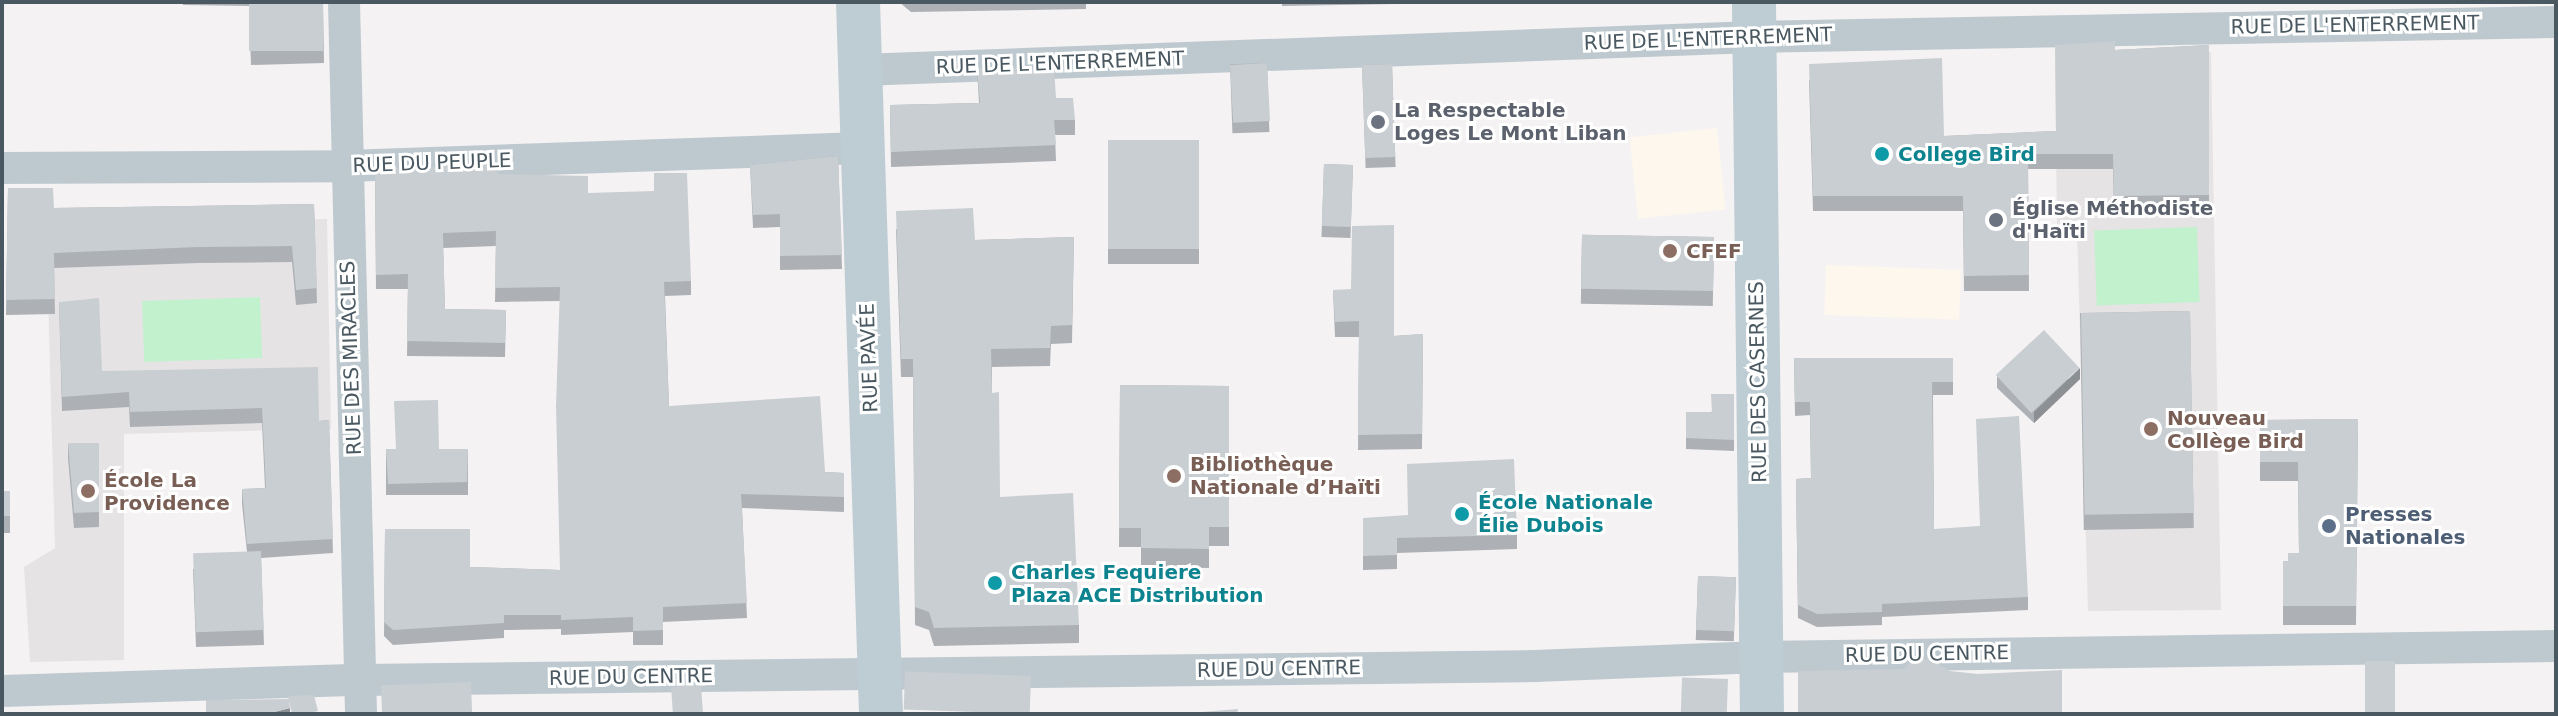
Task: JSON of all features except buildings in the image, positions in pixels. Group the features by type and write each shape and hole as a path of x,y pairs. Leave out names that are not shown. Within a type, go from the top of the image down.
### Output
{"main road":[{"name":"RUE PAVÉE","path":"858,2 880,694"},
{"name":"RUE DES CASERNES","path":"1754,19 1762,714"}],"street":[{"name":"RUE DES MIRACLES","path":"344,2 361,714"},
{"name":"RUE DE L'ENTERREMENT","path":"860,70 1754,19 2556,22"},
{"name":"RUE DU PEUPLE","path":"2,168 346,166 861,148"},
{"name":"RUE DU CENTRE","path":"2,691 360,680 880,694 1761,657 2556,646"}],"shaded area":[{"name":"Nouveau Collège Bird","path":"2211,52 2221,610 2088,611 2077,228 2057,228 2055,60"},
{"path":"1717,128 1726,210 1638,219 1629,137"},
{"name":"École La Providence","path":"327,219 331,429 124,434 124,660 30,662 24,567 55,548 46,224"},
{"path":"1826,265 1961,270 1959,320 1824,315"}],"green space":[{"path":"2197,227 2200,302 2097,306 2094,231"},
{"path":"260,297 262,358 144,362 142,301"}],"place":[{"name":"La Respectable Loges Le Mont Liban","path":"1378,122"},
{"name":"College Bird","path":"1882,154"},
{"name":"Église Méthodiste d'Haïti","path":"1996,220"},
{"name":"CFEF","path":"1670,251"},
{"name":"Nouveau Collège Bird","path":"2151,429"},
{"name":"Bibliothèque Nationale d’Haïti","path":"1174,476"},
{"name":"École La Providence","path":"88,491"},
{"name":"École Nationale Élie Dubois","path":"1462,514"},
{"name":"Presses Nationales","path":"2329,526"},
{"name":"Charles Fequiere Plaza ACE Distribution","path":"995,583"}]}
